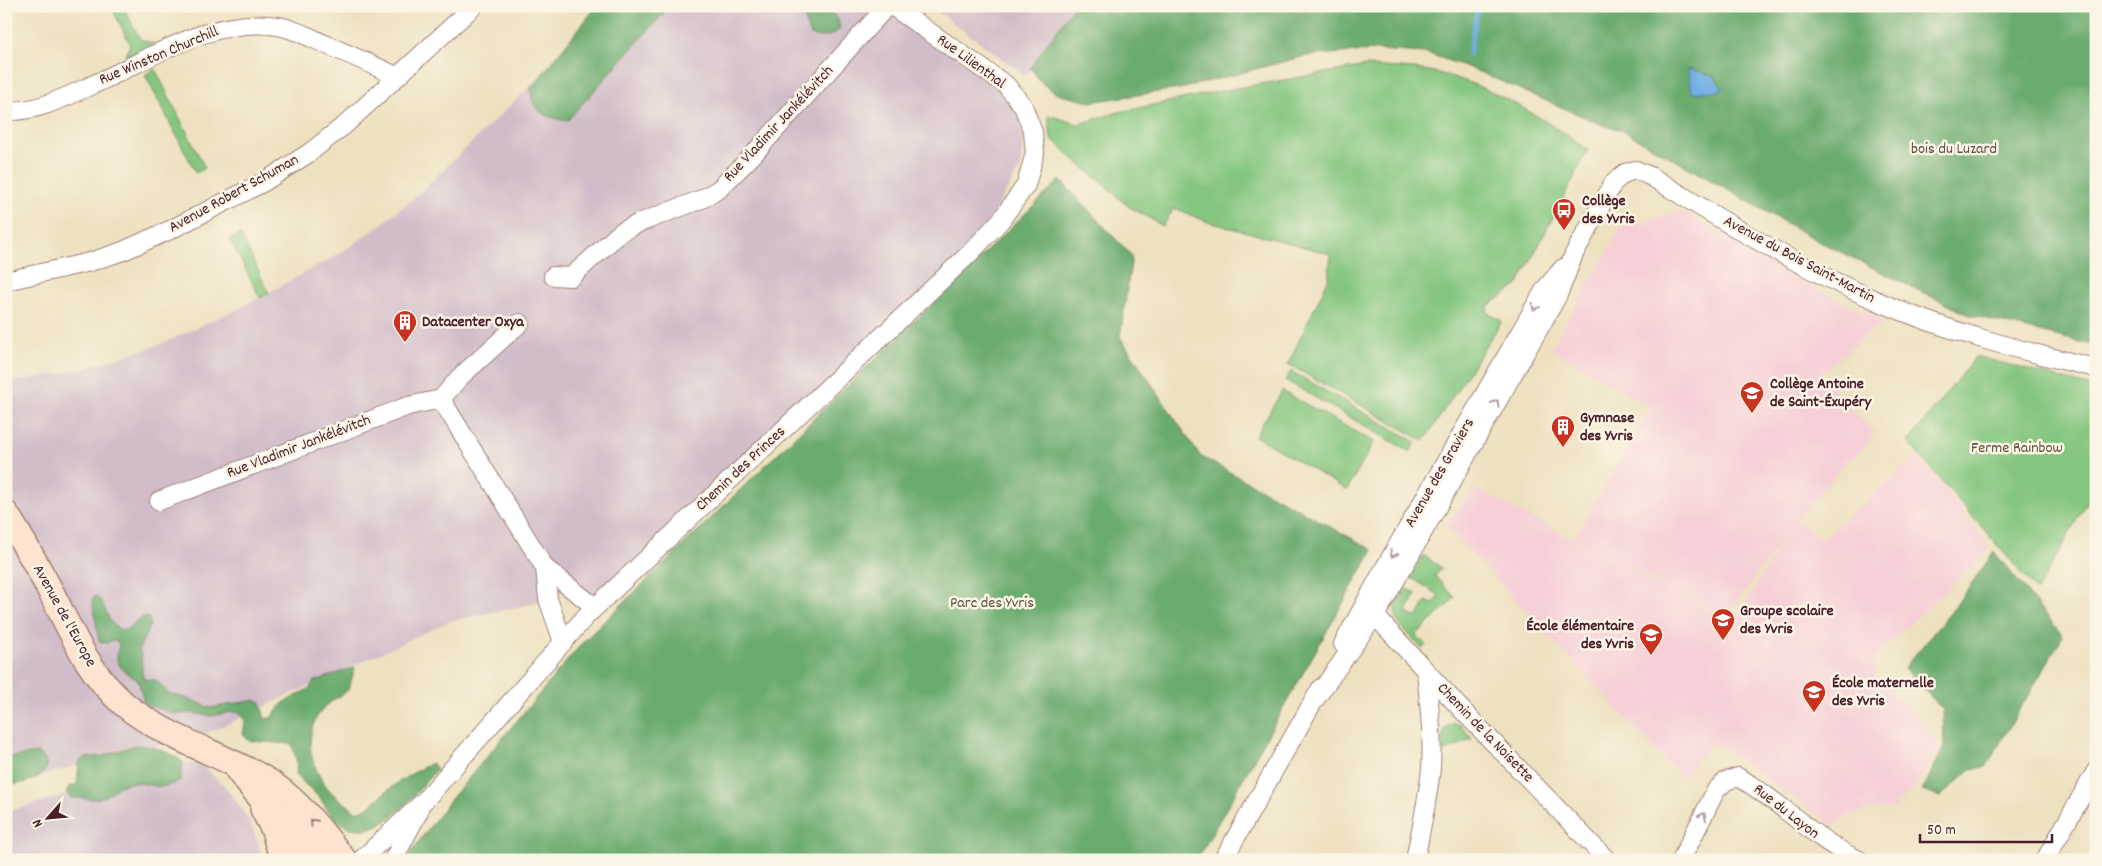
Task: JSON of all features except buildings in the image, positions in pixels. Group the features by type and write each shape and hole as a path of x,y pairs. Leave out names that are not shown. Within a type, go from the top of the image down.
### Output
{"main road":[{"name":"Avenue de l'Europe","path":"6,514 29,552 79,649 100,680 131,709 233,764 262,777 302,809 344,860"},
{"path":"233,764 256,794 292,829 314,860"},
{"path":"256,794 273,828 283,860"}],"street":[{"name":"Avenue Robert Schuman","path":"6,282 72,267 123,251 170,230 264,182 322,143 474,6"},
{"name":"Rue Vladimir Jankélévitch","path":"553,276 571,276 621,232 639,222 702,199 719,189 758,150 887,6"},
{"name":"Rue Lilienthal","path":"892,6 1006,85 1023,106 1033,132"},
{"name":"Rue Winston Churchill","path":"6,111 20,111 51,104 182,44 206,34 236,26 265,25 294,30 396,76"},
{"name":"Chemin des Princes","path":"361,860 425,800 595,607 969,254 1001,220 1026,185 1035,153 1033,132"},
{"name":"Avenue du Bois Saint-Martin","path":"1625,173 1636,170 1652,177 1781,254 1876,301 1957,331 2096,368"},
{"name":"Avenue des Graviers","path":"1223,860 1316,698 1370,610 1545,289 1574,254 1614,182 1625,173"},
{"path":"520,323 460,377 441,399 545,568 595,607"},
{"name":"Rue Vladimir Jankélévitch","path":"159,501 408,406 441,399"},
{"path":"545,568 548,598 563,642"},
{"name":"Chemin de la Noisette","path":"1370,610 1607,860"},
{"path":"1415,860 1425,812 1430,768 1431,720 1426,671"},
{"path":"2045,860 2096,771"},
{"name":"Rue du Layon","path":"1681,860 1716,790 1726,781 1738,777 1754,786 1823,840 1859,860"},
{"name":"Chemin des Princes","path":"393,860 425,800"}],"shaded area":[{"path":"597,6 891,6 1000,90 1020,112 1024,132 1020,168 969,254 595,607 568,587 545,601 450,621 214,730 152,747 144,745 126,747 103,756 84,758 79,762 79,765 6,787 6,383 82,369 159,345 244,306 339,254 378,227 416,196 551,66"},
{"path":"930,6 1074,6 1026,76"},
{"path":"1682,211 1790,275 1842,302 1885,320 1820,374 1875,434 1854,458 1848,459 1797,521 1822,539 1919,456 1991,549 1873,658 1876,679 1919,717 1939,747 1917,786 1894,807 1852,814 1832,825 1713,741 1682,778 1447,527 1474,488 1733,623 1791,528 1726,617 1574,538 1651,407 1551,349 1621,228"},
{"path":"181,762 201,765 224,785 250,821 264,860 6,860 6,812"}],"green space":[{"path":"111,6 123,6 140,39 154,44 125,57 130,44"},
{"path":"597,6 670,6 567,121 540,112 533,103 531,88"},
{"path":"803,6 829,6 827,9 838,19 840,29 827,36 811,35 806,25"},
{"name":"bois du Luzard","path":"1074,6 2096,6 2096,346 1967,314 1816,240 1622,130 1605,126 1470,68 1426,53 1376,50 1305,56 1184,88 1090,102 1057,94 1043,84 1030,68"},
{"path":"1366,66 1429,71 1458,78 1516,104 1588,150 1518,285 1488,306 1487,312 1502,321 1424,441 1288,364 1328,280 1331,254 1208,222 1174,208 1163,226 1128,206 1051,138 1048,115 1078,124 1119,112 1225,90"},
{"path":"155,69 205,168 196,173 145,75"},
{"name":"Parc des Yvris","path":"1060,180 1132,256 1120,337 1200,456 1373,550 1197,860 405,860 447,804 582,643"},
{"path":"240,234 269,293 260,298 230,239"},
{"name":"Ferme Rainbow","path":"1976,356 2096,388 2096,485 2037,591 1908,442"},
{"path":"1291,371 1416,442 1410,452 1285,380"},
{"path":"1282,391 1374,442 1347,490 1255,436"},
{"path":"1994,552 2063,636 1986,767 1971,769 1940,797 1922,791 1944,747 1943,710 1904,668 1951,612"},
{"path":"1423,555 1442,568 1435,576 1455,598 1416,635 1426,645 1422,649 1396,620 1395,607 1406,588 1416,593 1406,613 1417,618 1426,601 1433,604 1439,595 1410,577"},
{"path":"95,596 103,604 112,623 124,631 142,617 149,618 150,625 139,649 144,679 156,680 168,693 195,701 210,708 255,700 260,702 265,719 271,718 283,703 310,688 313,682 355,667 349,689 325,707 316,719 310,740 314,762 323,782 333,794 357,812 371,805 409,775 432,763 437,769 393,816 379,825 365,829 351,828 337,820 296,775 297,763 292,744 249,741 243,734 245,722 242,713 232,712 212,716 192,713 176,714 144,704 138,680 127,673 117,660 119,643 113,640 107,643 99,641 92,600"},
{"path":"1454,723 1461,725 1472,739 1443,752 1442,736 1446,727"},
{"path":"135,745 148,746 178,758 183,762 180,780 166,786 127,783 103,797 95,799 71,798 66,793 69,787 77,784 79,762 84,758 103,756"},
{"path":"37,753 45,759 47,768 44,773 29,781 6,786 6,758"}],"water":[{"path":"1688,68 1714,76 1723,90 1692,93"}],"waterway":[{"path":"1469,54 1478,7"}],"place":[{"name":"Collège des Yvris","path":"1564,231"},
{"name":"Datacenter Oxya","path":"405,343"},
{"name":"Collège Antoine de Saint-Éxupéry","path":"1752,414"},
{"name":"Gymnase des Yvris","path":"1563,448"},
{"name":"Groupe scolaire des Yvris","path":"1723,641"},
{"name":"École élémentaire des Yvris","path":"1651,656"},
{"name":"École maternelle des Yvris","path":"1814,713"}]}
